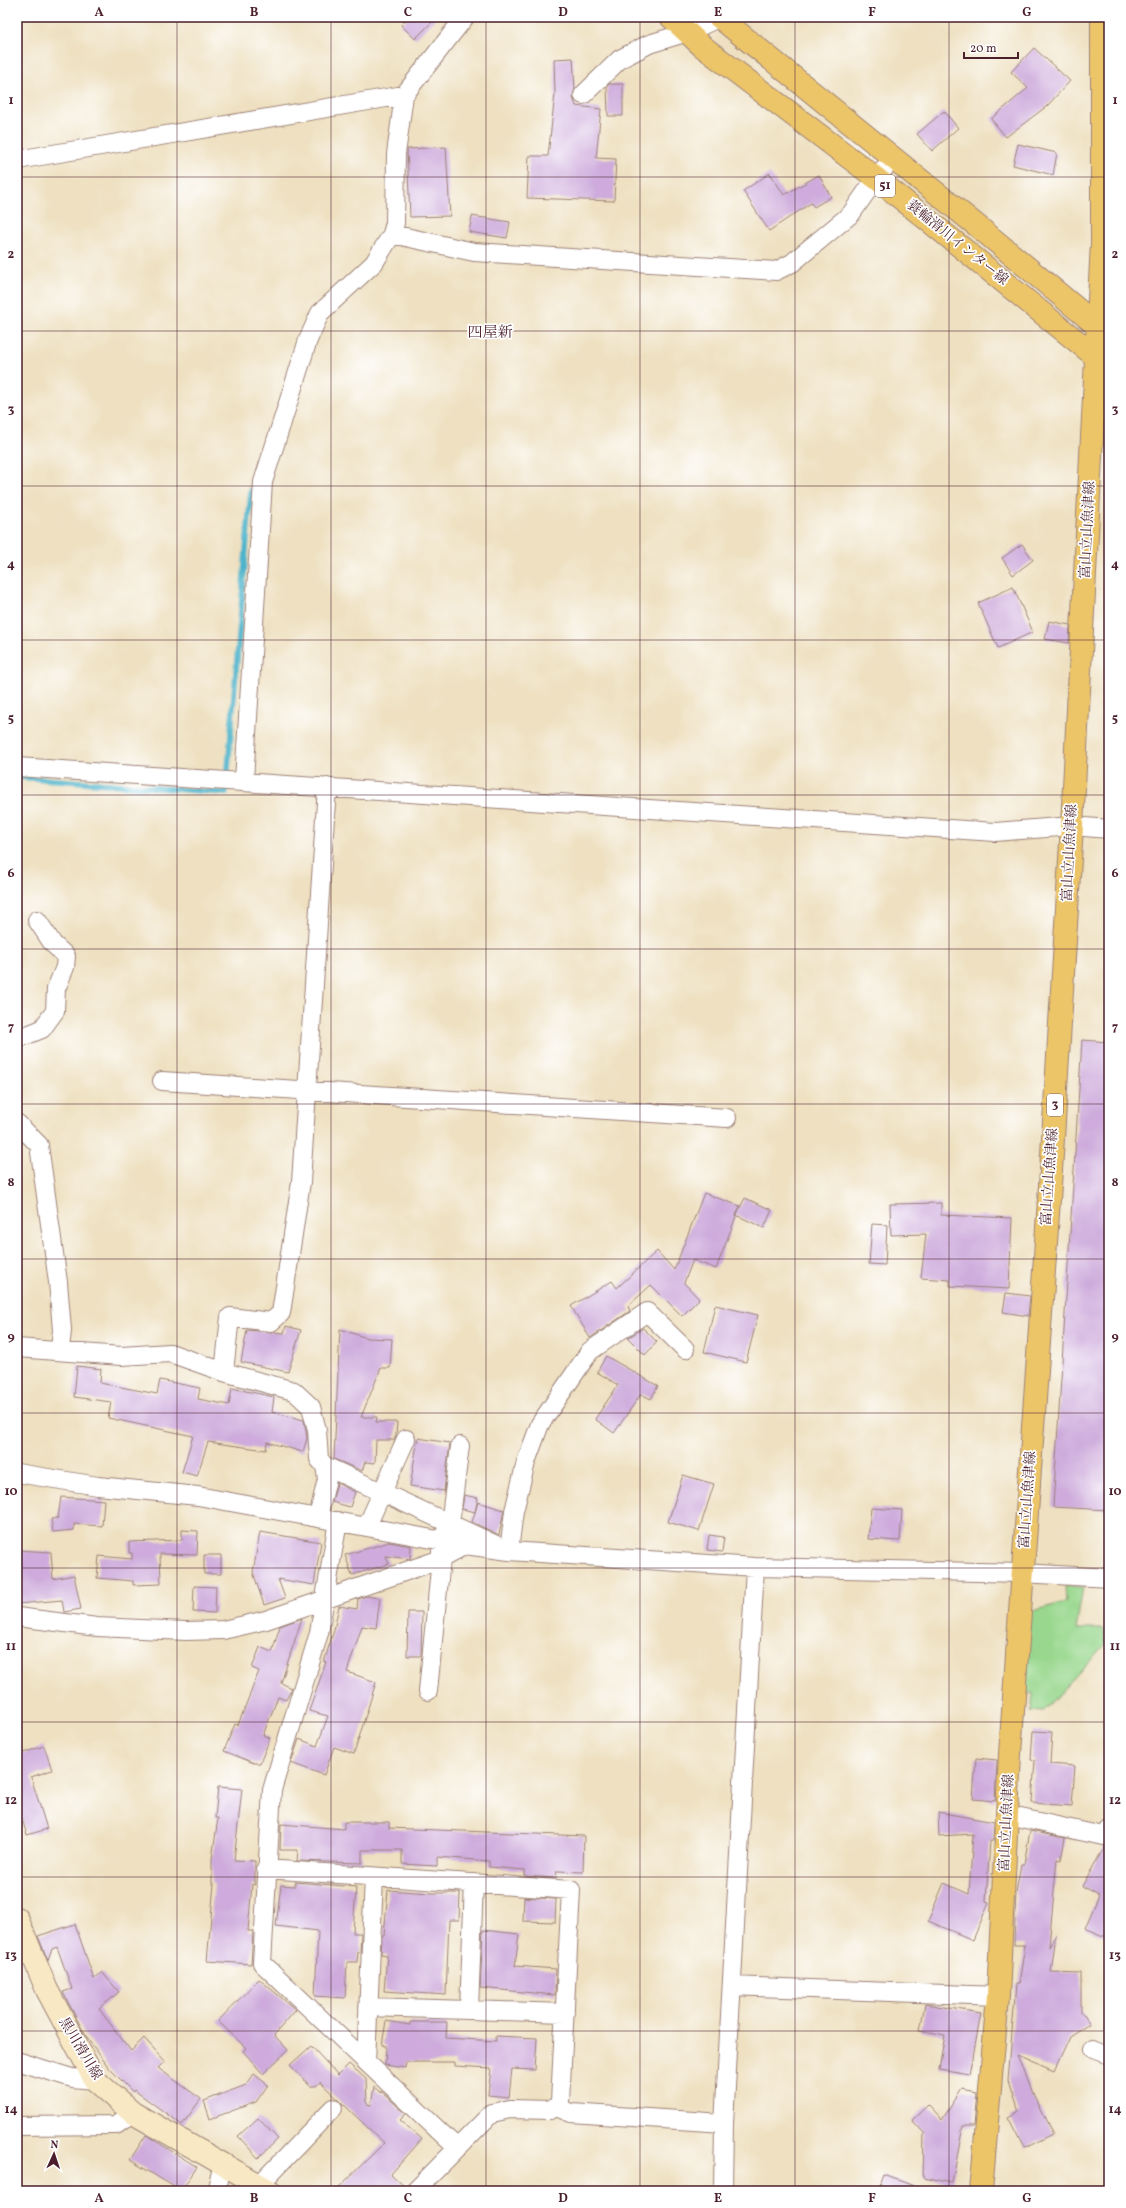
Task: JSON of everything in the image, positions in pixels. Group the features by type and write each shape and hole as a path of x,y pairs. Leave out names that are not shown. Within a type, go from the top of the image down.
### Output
{"main road":[{"name":"蓑輪滑川インター線","path":"671,17 702,46 876,178 1103,362"},
{"name":"蓑輪滑川インター線","path":"719,17 892,159 981,229 1104,332"},
{"name":"富山立山魚津線","path":"981,2191 998,1996 1007,1815 1022,1573 1051,1178 1072,826 1103,362 1106,242 1102,17"},
{"name":"黒川滑川線","path":"17,1918 47,1990 96,2080 133,2114 264,2188"}],"street":[{"path":"244,780 263,482 308,340 320,313 374,263 392,234 395,223 396,154 404,95 465,17"},
{"path":"583,95 620,59 649,44 688,32 719,17"},
{"path":"17,160 404,95"},
{"path":"392,234 474,252 776,272 792,263 851,214 876,178 892,159"},
{"path":"17,767 244,780 327,787 995,832 1072,826 1109,830"},
{"path":"224,1372 230,1317 271,1322 281,1313 301,1182 327,787"},
{"path":"17,1039 42,1029 55,1011 56,989 65,967 66,956 53,944 38,920"},
{"path":"162,1081 727,1118"},
{"path":"17,1123 39,1145 58,1282 62,1330 60,1350"},
{"path":"509,1552 514,1511 526,1462 540,1424 590,1351 647,1312 685,1349"},
{"path":"17,1348 60,1350 121,1356 170,1353 224,1372 294,1391 311,1407 318,1430 319,1459 325,1466 509,1552"},
{"path":"367,1526 406,1439"},
{"path":"428,1691 441,1559 441,1541 450,1524 460,1446"},
{"path":"318,1517 327,1479 325,1466"},
{"path":"17,1473 98,1486 198,1496 367,1526 441,1541 509,1552 755,1567 1022,1573 1109,1578"},
{"path":"338,1521 319,1633 272,1790 266,1869 262,1963 456,2147"},
{"path":"17,1617 97,1627 186,1631 223,1630 266,1620 441,1559 465,1545"},
{"path":"723,2191 724,2123 755,1567"},
{"path":"1007,1815 1103,1836 1109,1829"},
{"path":"266,1869 571,1890 560,2102 556,2108"},
{"path":"366,2062 374,1876"},
{"path":"469,2010 474,1883"},
{"path":"732,1986 998,1996"},
{"path":"368,2007 565,2013"},
{"path":"17,2062 72,2078 96,2080"},
{"path":"264,2188 333,2108"},
{"path":"415,2191 456,2147 492,2113 510,2109 550,2110 556,2108 571,2113 724,2123"},
{"path":"17,2126 116,2125 133,2114"},
{"path":"216,2191 223,2165"}],"green space":[{"path":"1065,1586 1083,1587 1076,1629 1103,1629 1106,1644 1044,1711 1031,1710 1033,1693 1023,1693 1028,1612 1066,1602"}],"building":[{"path":"409,17 437,17 415,39 401,25"},
{"path":"1034,48 1070,81 1047,106 1006,137 991,119 1028,88 1011,72"},
{"path":"573,58 575,89 573,97 576,106 601,109 596,158 616,159 614,201 527,198 529,156 548,156 555,94 554,59"},
{"path":"609,84 623,84 623,116 608,116 607,86"},
{"path":"944,111 958,128 932,151 917,134"},
{"path":"1018,144 1057,153 1053,175 1013,165"},
{"path":"446,147 450,216 410,217 407,149"},
{"path":"770,173 784,195 819,175 831,197 814,207 811,203 769,231 743,191"},
{"path":"472,216 510,222 507,238 469,232"},
{"path":"1022,544 1033,560 1013,575 1002,558"},
{"path":"1013,587 1033,632 998,648 978,603"},
{"path":"1049,621 1070,625 1069,643 1045,639"},
{"path":"1082,1040 1109,1042 1109,1510 1053,1507"},
{"path":"704,1193 740,1206 716,1269 693,1260 684,1283 699,1299 682,1316 651,1285 628,1306 630,1311 590,1338 571,1306 612,1281 617,1288 657,1251 674,1270"},
{"path":"745,1198 772,1210 764,1228 736,1215"},
{"path":"941,1203 941,1215 1012,1218 1009,1289 950,1286 950,1280 921,1278 926,1234 891,1235 890,1204"},
{"path":"872,1224 887,1225 885,1265 869,1264"},
{"path":"1006,1293 1030,1296 1028,1316 1003,1312"},
{"path":"715,1305 758,1315 746,1362 704,1352"},
{"path":"286,1326 301,1330 288,1372 241,1362 247,1330 284,1333"},
{"path":"643,1328 657,1342 645,1355 628,1338"},
{"path":"340,1329 367,1338 392,1339 390,1368 381,1368 361,1417 377,1417 376,1422 397,1422 396,1435 394,1440 376,1440 375,1463 365,1462 362,1471 334,1459"},
{"path":"606,1356 658,1386 651,1399 641,1394 614,1433 595,1419 618,1385 597,1372"},
{"path":"77,1366 101,1369 100,1383 157,1394 160,1380 200,1388 198,1399 229,1405 232,1388 274,1397 272,1412 304,1420 307,1438 303,1452 267,1442 266,1450 208,1442 197,1476 182,1472 193,1436 108,1418 111,1402 74,1397"},
{"path":"418,1438 450,1443 444,1491 410,1486"},
{"path":"683,1475 714,1484 699,1531 668,1522"},
{"path":"337,1483 355,1492 350,1507 332,1502"},
{"path":"464,1495 478,1498 475,1512 462,1509"},
{"path":"61,1497 104,1500 102,1526 74,1524 74,1530 53,1532 51,1519 58,1518"},
{"path":"478,1502 504,1510 499,1535 472,1522"},
{"path":"871,1508 902,1510 900,1541 868,1539"},
{"path":"182,1530 198,1531 197,1555 160,1554 161,1584 133,1585 133,1581 97,1578 99,1556 132,1559 132,1553 129,1553 129,1542 182,1540"},
{"path":"260,1532 321,1542 314,1585 278,1579 285,1598 264,1605 253,1572"},
{"path":"709,1535 724,1537 722,1552 707,1550"},
{"path":"389,1542 411,1546 410,1559 386,1556 389,1564 352,1575 345,1555"},
{"path":"17,1550 51,1552 53,1579 74,1575 81,1609 64,1612 62,1600 17,1604"},
{"path":"204,1555 221,1555 221,1574 204,1574"},
{"path":"194,1586 216,1587 215,1613 193,1612"},
{"path":"366,1596 380,1598 376,1628 362,1626 347,1672 376,1682 354,1754 334,1747 324,1775 291,1763 299,1739 317,1746 328,1716 309,1711 326,1662 324,1662 334,1630 339,1606 357,1609 358,1599"},
{"path":"408,1612 422,1612 421,1656 407,1656"},
{"path":"302,1618 281,1683 292,1688 286,1700 278,1697 263,1735 270,1738 260,1763 254,1763 224,1751 235,1724 238,1725 259,1671 252,1668 260,1647 272,1652 280,1626"},
{"path":"1033,1731 1052,1732 1050,1764 1075,1766 1072,1806 1032,1803 1035,1760 1031,1759"},
{"path":"17,1745 20,1745 23,1753 44,1746 52,1770 31,1777 47,1829 27,1835 17,1803"},
{"path":"976,1758 997,1760 995,1801 973,1799"},
{"path":"218,1787 242,1789 234,1860 255,1861 255,1885 252,1884 248,1931 253,1931 251,1964 207,1961 214,1884 212,1884 212,1859 218,1818 215,1818"},
{"path":"938,1812 994,1822 993,1841 990,1841 986,1901 989,1902 973,1940 928,1921 944,1883 969,1894 973,1834 939,1836"},
{"path":"344,1822 389,1822 389,1828 584,1836 583,1872 557,1871 556,1878 525,1876 525,1870 489,1867 489,1861 437,1857 437,1866 402,1864 402,1850 362,1850 362,1863 297,1861 298,1850 280,1850 281,1824 344,1829"},
{"path":"1030,1831 1065,1838 1061,1860 1057,1859 1049,1946 1056,1935 1051,1972 1081,1973 1081,2011 1090,2024 1070,2037 1055,2070 1018,2054 1032,2093 1053,2134 1025,2148 1009,2117 1018,2112 1008,2081 1016,1984 1019,1984 1025,1945 1014,1945 1016,1893 1021,1864 1024,1864"},
{"path":"1109,1844 1109,1938 1085,1928 1099,1895 1082,1886 1105,1846"},
{"path":"295,1882 356,1887 353,1933 361,1933 360,1952 358,1952 357,1962 347,1962 345,1998 315,1996 318,1931 276,1926 281,1885 295,1886"},
{"path":"388,1890 430,1893 460,1893 459,1920 449,1920 446,1995 384,1991 387,1955 381,1954"},
{"path":"524,1897 556,1899 555,1922 523,1921"},
{"path":"75,1924 94,1979 102,1972 119,1992 99,2009 131,2051 144,2038 165,2061 158,2068 201,2099 182,2125 134,2090 133,2092 110,2069 87,2038 63,1992 72,1989 57,1947 52,1949 48,1961 38,1936"},
{"path":"483,1930 519,1934 515,1966 556,1969 555,1995 480,1988"},
{"path":"259,1979 296,2010 274,2035 288,2050 263,2074 243,2051 246,2048 218,2021"},
{"path":"925,2004 981,2013 970,2074 939,2069 945,2035 920,2030"},
{"path":"386,2021 410,2025 410,2022 447,2022 446,2038 496,2041 496,2036 537,2038 535,2070 512,2069 509,2097 488,2095 491,2068 455,2066 455,2062 406,2062 405,2068 385,2065 386,2046 382,2045"},
{"path":"311,2046 338,2075 349,2064 366,2079 367,2104 371,2105 374,2087 381,2093 381,2091 406,2114 400,2120 422,2139 391,2174 405,2187 405,2191 335,2191 384,2143 320,2082 316,2086 310,2086 290,2065"},
{"path":"254,2074 268,2085 256,2102 210,2119 204,2101 246,2085"},
{"path":"962,2089 977,2092 974,2126 963,2126 952,2184 923,2178 924,2133 912,2120 928,2105 942,2120"},
{"path":"258,2118 278,2139 258,2158 238,2136"},
{"path":"146,2135 197,2167 181,2191 130,2160"},
{"path":"884,2175 922,2189 922,2191 878,2191"}],"waterway":[{"path":"17,777 226,793 251,490"}],"district":[{"name":"四屋新","path":"490,333"}]}
